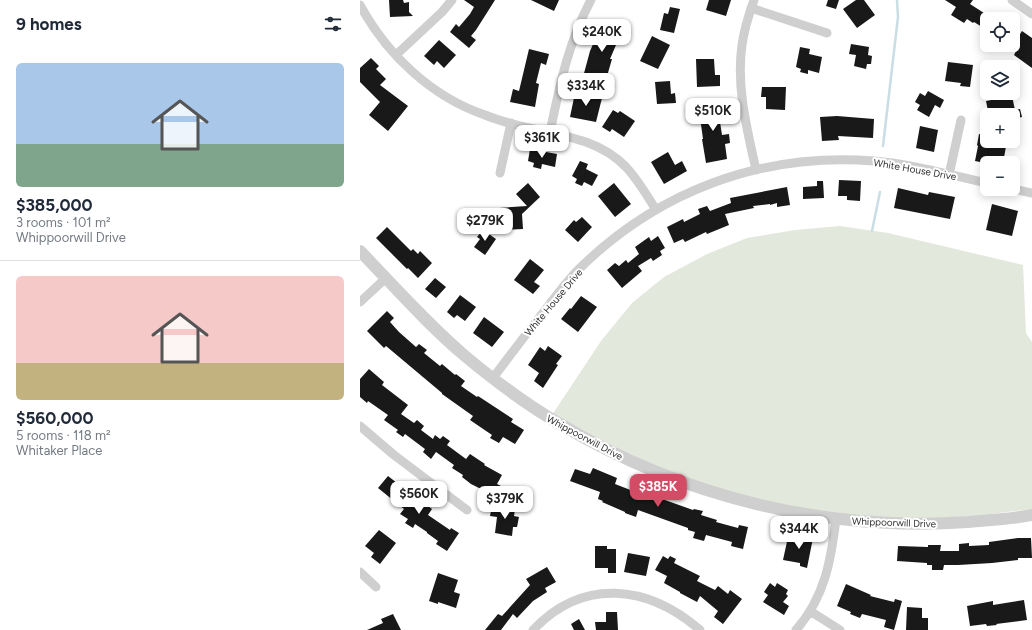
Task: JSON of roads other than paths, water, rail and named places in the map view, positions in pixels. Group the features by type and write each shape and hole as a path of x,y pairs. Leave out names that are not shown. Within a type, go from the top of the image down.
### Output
{"street":[{"path":"396,55 442,12 452,0"},
{"path":"550,132 567,57 576,32 591,0"},
{"path":"1012,0 1032,14"},
{"path":"756,170 744,115 740,65 742,45 752,4 827,33"},
{"path":"360,5 378,34 396,55 432,88 467,108 486,116 510,124 585,141 601,148 626,167 646,192 656,210"},
{"path":"949,175 962,120"},
{"path":"500,173 510,124"},
{"name":"White House Drive","path":"493,378 574,274 596,254 628,228 656,210 707,185 725,178 756,170 816,160 848,160 895,164 980,182"},
{"path":"1020,190 1032,193"},
{"name":"Whippoorwill Drive","path":"360,251 449,342 493,378 559,424 600,446 653,471 734,499 790,512 836,519 931,524 1032,515"},
{"path":"360,302 386,278"},
{"path":"360,426 394,455 467,510"},
{"path":"796,630 810,611 821,590 831,556 836,519"},
{"path":"360,572 376,587"},
{"path":"533,630 543,620 556,611 579,599 596,594 615,593 637,596 659,603 678,613 700,630"},
{"path":"810,611 840,630"}],"waterway":[{"path":"883,146 898,17 897,0"},
{"path":"872,231 880,192"}]}
